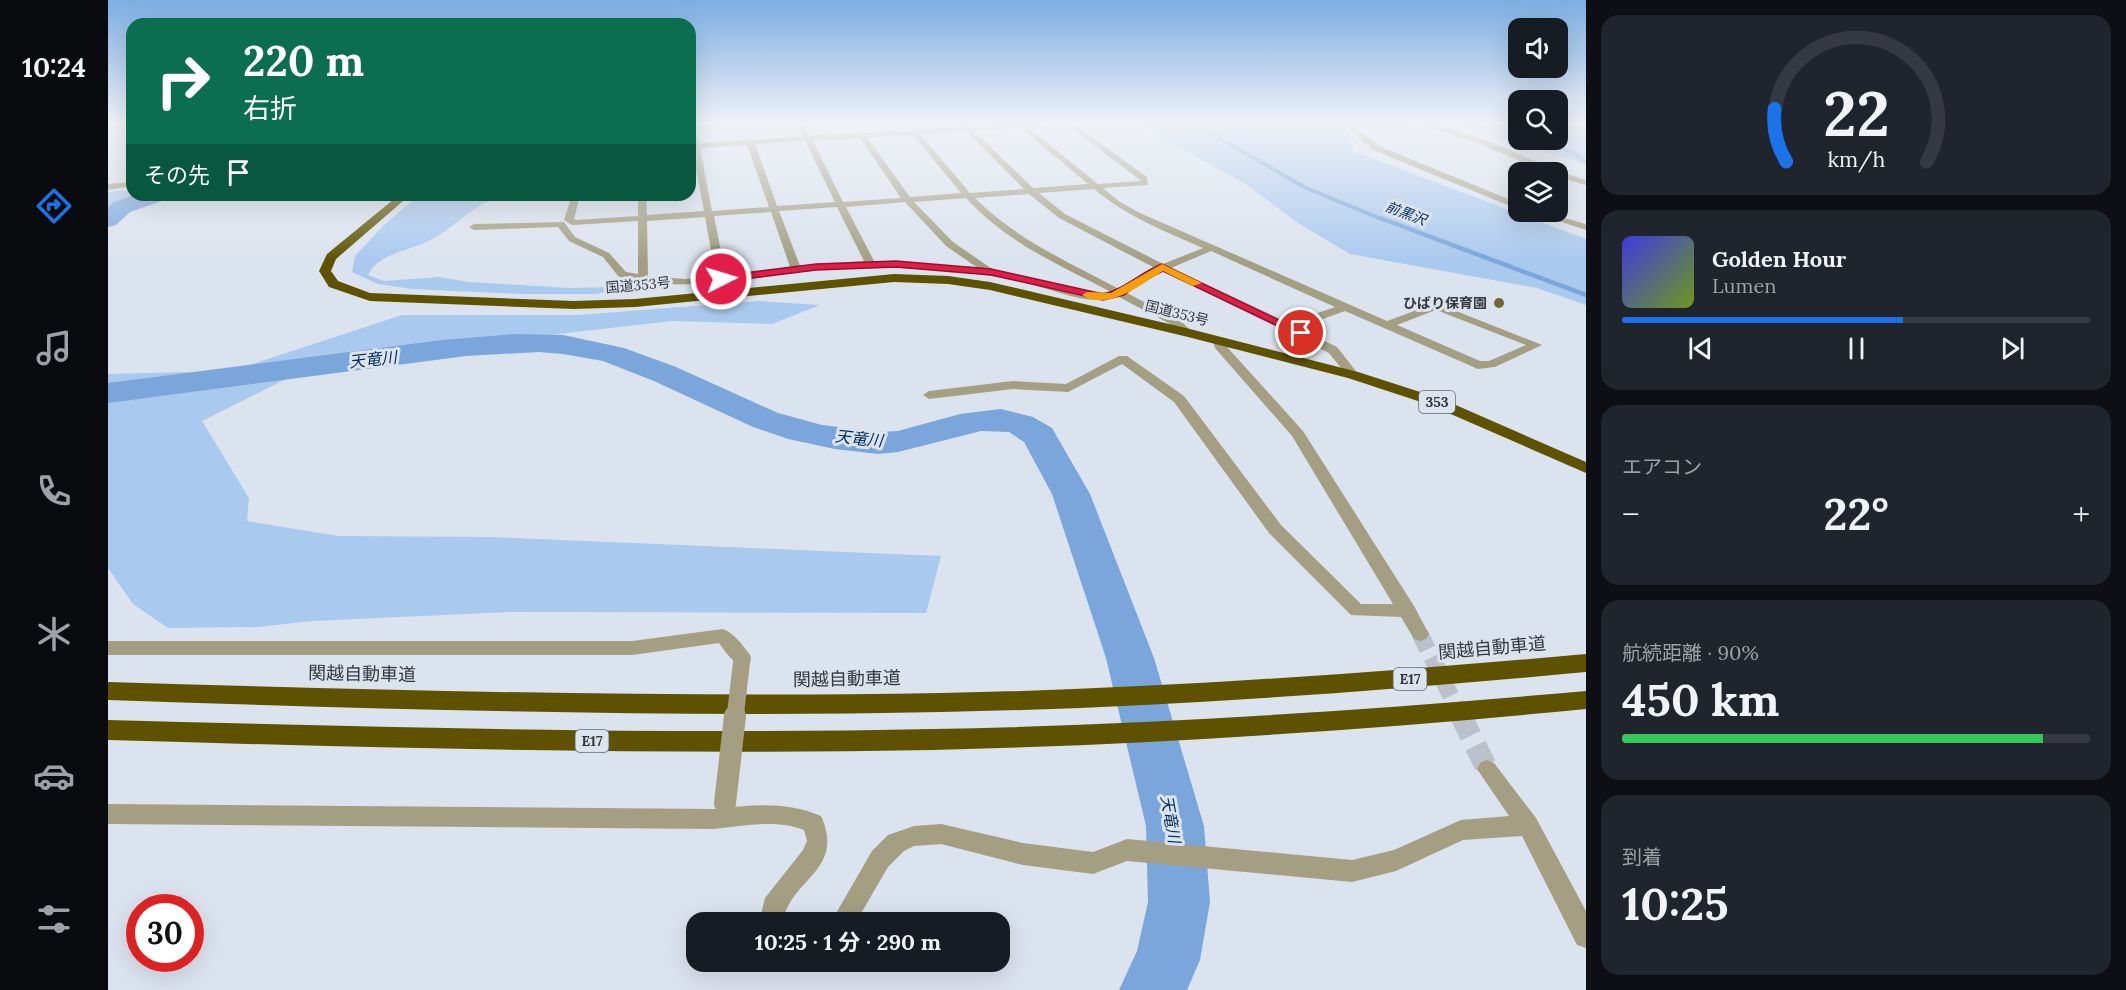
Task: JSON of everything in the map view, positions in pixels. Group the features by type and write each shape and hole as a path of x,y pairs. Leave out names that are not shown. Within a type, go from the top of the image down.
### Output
{"highway":[{"name":"国道353号","path":"398,201 331,257 325,271 333,284 351,292 392,299 604,305 837,282 920,278 990,286 1186,332 1353,375 1436,402 1586,468"},
{"name":"関越自動車道","path":"108,691 603,704 854,704 1063,699 1233,691 1419,679 1586,663"},
{"name":"E17","path":"108,730 596,741 858,740 1077,735 1249,726 1441,714 1586,700"}],"street":[{"path":"698,169 721,279"},
{"path":"760,169 796,270"},
{"path":"823,169 870,264"},
{"path":"885,169 927,226 991,272"},
{"path":"946,169 995,222 1016,237 1179,324 1186,332"},
{"path":"1009,169 1031,191 1069,220 1289,327 1333,351 1353,375"},
{"path":"1073,169 1094,187 1137,215 1345,307 1478,364 1491,364 1536,345 1436,306 1388,325"},
{"path":"575,201 570,222 1094,187 1146,181 1130,169"},
{"path":"1428,169 1508,202"},
{"path":"1568,177 1586,183"},
{"path":"108,187 126,185"},
{"path":"642,201 643,278"},
{"path":"1568,222 1586,227"},
{"path":"474,227 561,224 572,239 606,255 623,275 661,283 870,264 991,272 1103,297 1120,293 1162,267 1211,248"},
{"path":"1289,327 1345,307"},
{"path":"1219,341 1221,348 1298,434 1420,634"},
{"path":"929,395 1013,385 1068,388 1123,359 1179,399 1275,530 1357,610 1408,611"},
{"path":"108,648 632,648 723,636 742,658 720,811"},
{"path":"1487,769 1528,825 1586,936"},
{"path":"108,814 720,811 800,816 813,823 818,841 812,857 773,906 772,912"},
{"path":"849,912 880,859 896,843 914,836 941,834 1023,854 1093,863 1127,850 1352,871 1396,860 1461,830 1528,825"}],"shaded area":[{"path":"1219,169 1401,169 1508,210 1508,222 1541,222 1586,239 1586,305 1537,288 1350,254 1298,223 1244,183"},
{"path":"126,190 126,201 143,201 108,226 108,192"},
{"path":"412,201 488,201 432,239 380,261 368,275 384,281 439,277 469,282 569,288 620,287 597,294 523,294 412,289 378,284 352,272 355,256 383,226"},
{"path":"759,301 820,305 772,324 672,321 549,335 379,348 322,361 202,421 249,498 247,521 338,536 491,537 941,556 926,613 512,612 312,621 258,627 168,628 133,604 108,568 108,374 231,371 402,315 578,315"}],"waterway":[{"name":"前黒沢","path":"1273,169 1304,187 1384,220"},
{"name":"天竜川","path":"108,220 122,207 140,201"},
{"name":"前黒沢","path":"1380,218 1586,295"},
{"name":"天竜川","path":"108,393 491,344 539,343 586,348 613,354 665,374 766,420 822,436 878,443 918,437 981,420 1001,420 1021,425 1039,436 1071,494 1130,658 1175,826 1179,902 1167,960 1152,990"}],"tunnel":[{"path":"1420,634 1461,716"},
{"path":"1461,716 1487,769"}],"slow traffic":[{"path":"1087,295 1113,296 1162,267 1197,283"}],"place":[{"name":"ひばり保育園","path":"1499,303"}],"route":[{"path":"721,279 775,274 816,267 896,264 991,272 1103,297 1120,293 1162,267 1301,333"}]}
